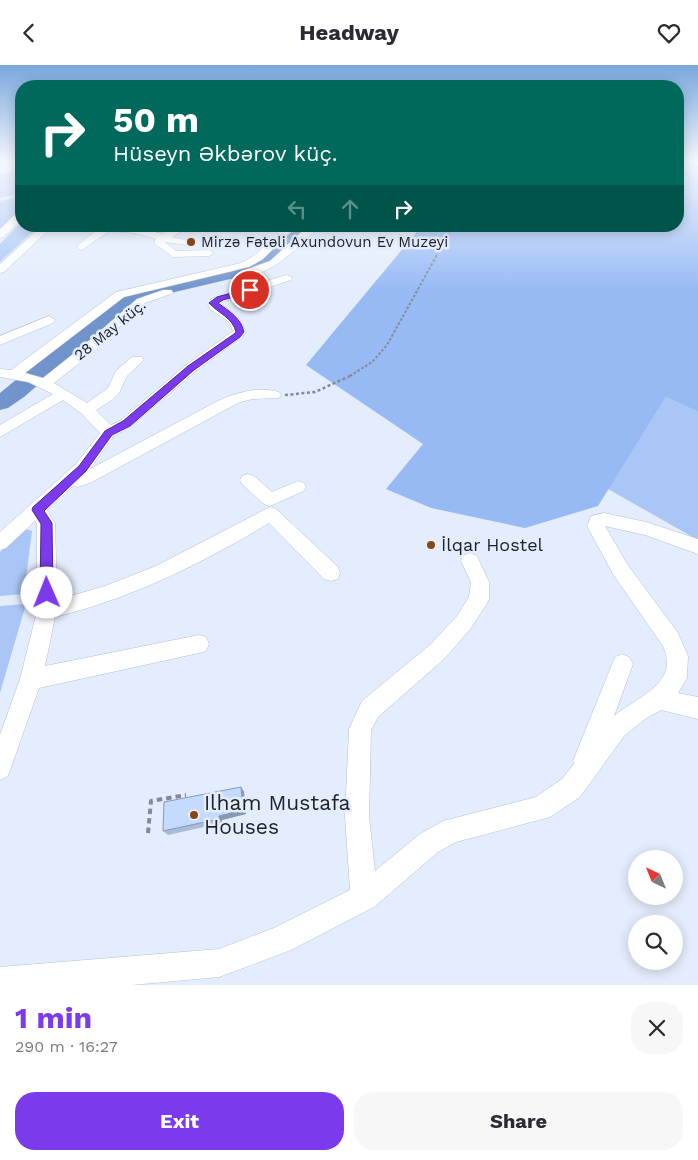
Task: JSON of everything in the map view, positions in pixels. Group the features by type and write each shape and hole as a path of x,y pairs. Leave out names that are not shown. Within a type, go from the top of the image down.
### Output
{"street":[{"path":"0,235 15,220"},
{"path":"0,270 41,232"},
{"path":"82,247 102,232"},
{"path":"149,232 163,238 191,244"},
{"path":"174,232 163,238 160,242 173,254 209,253"},
{"path":"18,375 120,294 245,265 260,257 285,232"},
{"name":"28 May küç.","path":"41,382 87,350 141,301 264,268 278,260 308,232"},
{"path":"278,260 290,259 320,232"},
{"path":"309,243 325,247"},
{"path":"0,543 82,468 108,433 126,423 191,368 240,332 239,326 233,319 214,306 215,301 287,278"},
{"path":"0,341 49,320"},
{"path":"86,410 107,397 114,390 122,374 137,361"},
{"path":"0,373 18,375 41,382 86,410 106,426 108,433"},
{"path":"71,479 78,481 86,478 238,397 250,393 274,395"},
{"path":"0,432 62,395"},
{"path":"248,480 270,507 331,573"},
{"path":"47,611 81,603 155,575 197,556 298,487"},
{"path":"0,768 31,679 47,611 46,523 37,510"},
{"path":"0,982 219,963 281,940 364,897 429,843 452,830 541,808 571,788 616,728 636,711 659,699 676,678 678,656 671,640 620,569 596,526 597,521 609,519 698,547"},
{"path":"364,897 357,817 360,729 370,709 438,651 464,622 479,599 480,582 470,561"},
{"path":"31,679 199,644"},
{"path":"584,771 586,755 622,664"},
{"path":"659,699 698,708"}],"path":[{"path":"274,395 315,392 342,381 372,362 387,345 396,330 450,232"},
{"path":"148,833 151,801 186,795"}],"shaded area":[{"path":"0,206 15,206 15,214 0,230"},
{"path":"684,206 698,206 698,412 666,397 598,506 525,528 431,508 386,489 423,444 306,365 417,232 684,232"},
{"path":"15,228 15,232 32,232 0,262 0,244"},
{"path":"666,397 698,412 698,540 608,489"},
{"path":"26,529 32,531 24,594 0,596 0,552"},
{"path":"26,604 0,693 0,606"}],"building":[{"path":"241,787 243,810 219,816 219,819 163,831 164,802"}],"waterway":[{"path":"0,403 16,392 117,306 135,296 237,272 261,263 301,232"}],"place":[{"name":"Mirzə Fətəli Axundovun Ev Muzeyi","path":"191,242"},
{"name":"İlqar Hostel","path":"431,545"},
{"name":"Ilham Mustafa Houses","path":"194,815"}],"route":[{"path":"47,593 46,523 37,510 82,468 108,433 126,423 191,368 237,336 240,332 239,326 233,319 214,306 213,303 250,290"}]}
